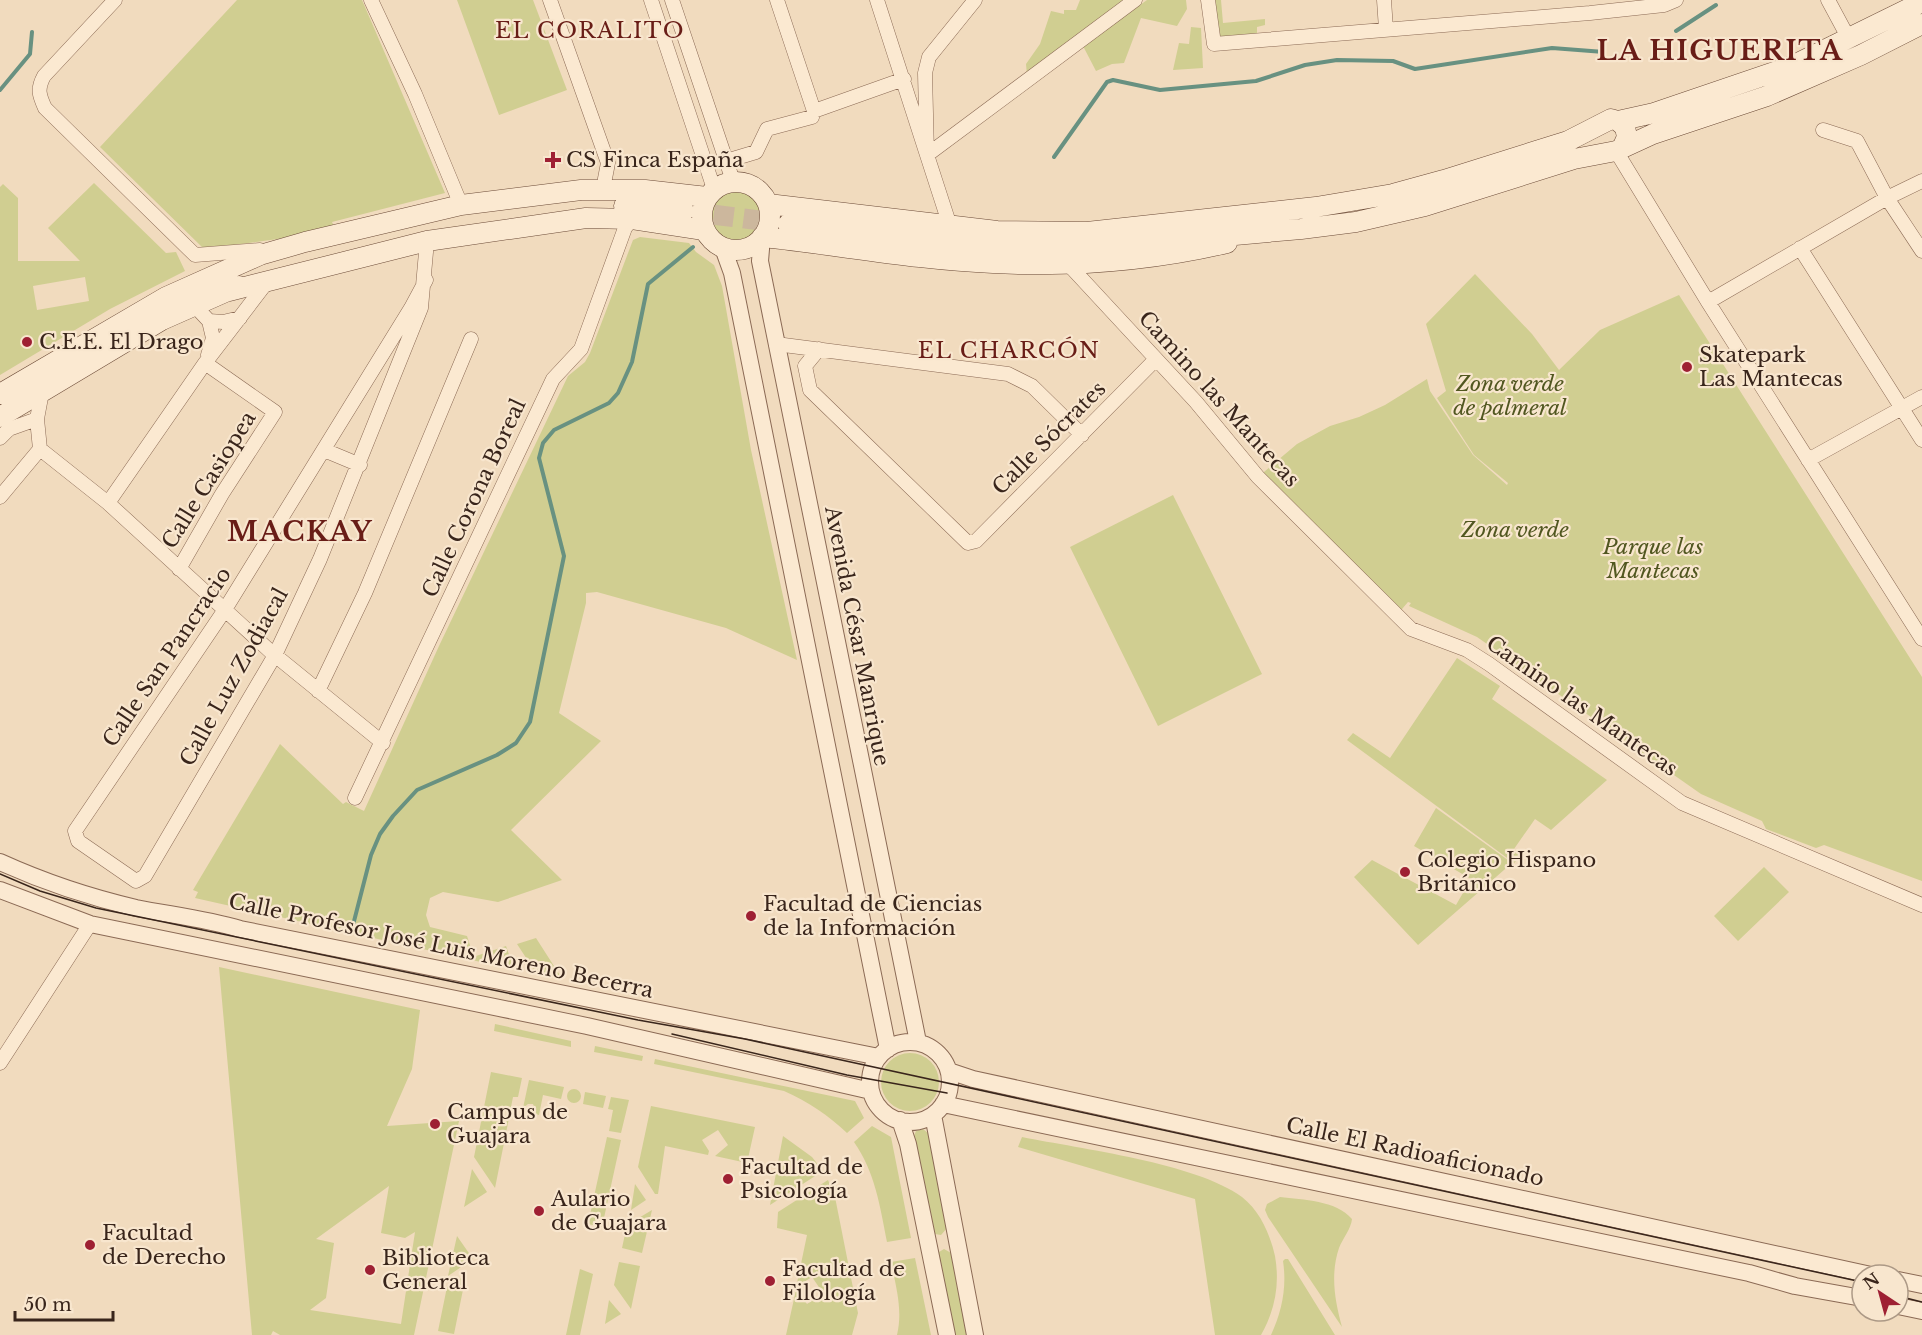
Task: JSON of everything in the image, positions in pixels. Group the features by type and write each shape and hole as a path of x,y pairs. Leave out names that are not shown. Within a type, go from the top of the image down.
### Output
{"main road":[{"path":"1618,121 1747,83 1849,39 1922,2"},
{"path":"788,224 1007,248 1094,247 1187,236 1224,236 1356,222 1414,209 1616,149 1777,92 1861,55 1922,24"},
{"path":"1187,236 1230,223 1393,194 1444,180 1568,141 1611,119 1618,121 1625,128 1627,137 1616,149"},
{"path":"1598,127 1595,135 1599,145 1616,149"},
{"path":"0,394 135,314 260,255 461,205 603,189 711,193 736,182 758,190 768,204 770,213 768,228 762,237 742,249 723,248 711,240 704,230 703,207 711,193"},
{"path":"768,204 997,231 1087,232 1316,207"},
{"path":"228,271 432,228 577,208 616,206 684,211"},
{"path":"229,291 427,241 586,218 632,219 704,230"},
{"path":"762,237 990,263 1068,265 1200,250 1301,229"},
{"path":"2,417 162,320 327,251"}],"street":[{"path":"115,0 44,76 39,85 39,95 45,108 195,255 196,284"},
{"path":"371,0 415,94 461,205"},
{"path":"550,0 608,163 603,189"},
{"path":"651,0 701,142 711,193"},
{"path":"672,0 726,161 736,182"},
{"path":"726,161 756,152 768,129 812,117 814,111 777,0"},
{"path":"877,0 950,226"},
{"path":"927,155 925,73 929,57 975,0"},
{"path":"927,155 1135,0"},
{"path":"1208,0 1214,44 1386,29 1589,6 1664,5 1676,0"},
{"path":"1384,0 1386,29"},
{"path":"1828,0 1849,39"},
{"path":"814,111 904,79"},
{"path":"1823,130 1857,141 1887,198 1922,251"},
{"path":"1616,149 1708,302 1922,639"},
{"path":"1708,302 1887,198 1922,181"},
{"name":"Calle Corona Boreal","path":"355,798 383,743 553,379 581,349 625,228 632,219"},
{"name":"Avenida César Manrique","path":"762,237 760,261 776,344 918,1042"},
{"name":"Calle Luz Zodiacal","path":"136,881 146,876 275,655 360,465 421,308 426,280 427,241"},
{"path":"195,255 283,248"},
{"path":"723,248 732,273 836,785 883,1053"},
{"path":"1800,248 1922,440"},
{"name":"Camino las Mantecas","path":"1068,265 1156,359 1258,477 1411,629 1467,650 1489,664 1682,803 1922,905"},
{"name":"Calle San Pancracio","path":"136,881 78,841 75,831 224,611 426,280"},
{"path":"108,503 205,363 267,282"},
{"path":"195,305 209,321 213,338 205,363"},
{"path":"209,321 223,322 240,318"},
{"path":"318,691 369,583 471,339"},
{"path":"776,344 1008,374 1032,386 1082,435"},
{"path":"786,393 810,390 805,366 819,349"},
{"name":"Calle Sócrates","path":"810,390 968,543 976,541 1156,359"},
{"name":"Calle Casiopea","path":"179,569 222,494 275,412 205,363"},
{"path":"42,392 37,419 40,448 108,503 275,655 383,743"},
{"path":"1808,460 1922,397"},
{"path":"0,438 9,429 37,419"},
{"path":"0,497 40,448"},
{"path":"324,450 360,465"},
{"path":"783,525 811,519"},
{"path":"836,785 863,780"},
{"name":"Calle Profesor José Luis Moreno Becerra","path":"0,862 66,889 134,907 883,1053"},
{"path":"0,890 90,924 575,1024 871,1090"},
{"path":"0,1063 90,924"},
{"path":"975,1335 938,1110 950,1085 949,1071 937,1052 918,1042 902,1043 883,1053 873,1067 871,1090 881,1110 900,1120 917,1121 938,1110 1749,1273 1795,1286 1850,1296"},
{"name":"Calle El Radioaficionado","path":"949,1071 973,1079 1850,1270"},
{"path":"900,1120 908,1144 947,1335"}],"green space":[{"path":"237,0 362,0 445,193 332,222 336,231 204,249 100,147"},
{"path":"457,0 533,0 567,90 499,115"},
{"path":"1080,0 1126,0 1027,75 1026,64 1040,44 1051,11 1064,14 1064,10 1076,10"},
{"path":"1147,0 1186,0 1187,9 1177,26 1141,18 1124,63 1112,64 1096,71 1083,46"},
{"path":"1214,0 1221,0 1223,23 1265,19 1265,25 1257,27 1257,35 1221,37 1217,33"},
{"path":"1191,27 1201,28 1203,68 1173,70 1179,43 1189,44"},
{"path":"94,183 166,253 176,252 185,271 110,309 0,375 0,187 3,184 18,198 18,261 80,261 48,228","holes":["85,277 89,301 37,310 33,286"]},
{"path":"736,189 746,191 755,197 761,206 763,216 761,226 755,235 746,241 736,243 726,241 717,235 711,226 709,216 711,206 717,197 726,191"},
{"path":"640,237 689,243 696,252 714,265 722,286 751,450 797,660 726,628 597,592 586,593 586,603 559,713 601,741 511,830 562,880 498,902 443,892 430,898 426,915 430,927 467,936 472,951 454,956 195,898 198,892 193,890 280,744 343,804 346,802 364,811 439,646 568,376 585,362 590,353 633,240"},
{"name":"Parque las Mantecas","path":"1475,274 1532,334 1559,370 1600,330 1679,295 1922,677 1922,881 1824,845 1816,848 1766,829 1762,821 1701,794 1477,637 1409,606 1411,603 1408,602 1397,615 1258,477 1297,444 1330,426 1359,417 1385,405 1427,379 1430,391 1473,455 1507,485 1508,483 1474,455 1437,398 1446,391 1426,324"},
{"path":"1173,495 1262,674 1158,726 1070,547"},
{"path":"1457,658 1500,686 1492,699 1607,780 1551,830 1535,819 1514,849 1522,856 1514,863 1347,740 1353,733 1390,758"},
{"path":"1436,808 1512,863 1418,945 1354,877 1372,860 1456,905 1471,879 1414,846"},
{"path":"1764,867 1789,892 1738,941 1714,916"},
{"path":"536,938 561,977 536,973 517,944"},
{"path":"506,946 514,969 467,959"},
{"path":"219,967 420,1010 412,1069 387,1126 459,1121 414,1335 280,1335 273,1331 271,1335 252,1335","holes":["389,1186 381,1233 405,1238 415,1232 401,1324 310,1310 326,1298 334,1243 316,1239"]},
{"path":"495,1024 571,1041 571,1047 494,1031"},
{"path":"595,1046 643,1056 642,1061 594,1052"},
{"path":"904,1053 916,1053 931,1061 939,1076 939,1088 931,1103 916,1111 904,1111 889,1103 881,1088 881,1076 889,1061"},
{"path":"655,1059 855,1101 864,1118 847,1133 818,1109 784,1091 654,1064"},
{"path":"491,1072 522,1078 518,1097 513,1097 510,1112 484,1107"},
{"path":"529,1080 564,1087 561,1099 543,1095 539,1115 536,1114 533,1104 528,1104 523,1108"},
{"path":"574,1089 579,1091 581,1096 579,1101 574,1103 569,1101 567,1096 569,1091"},
{"path":"585,1092 606,1096 603,1108 583,1104"},
{"path":"611,1097 629,1100 621,1133 609,1131 613,1110 608,1109"},
{"path":"651,1106 755,1127 747,1163 715,1156 728,1145 718,1130 702,1140 709,1151 708,1155 665,1146 658,1194 655,1194 638,1167"},
{"path":"483,1112 509,1118 495,1188 474,1157"},
{"path":"872,1126 891,1137 911,1238 887,1242 872,1177 854,1142"},
{"path":"923,1129 928,1133 948,1227 941,1235 935,1234 932,1229 913,1138 916,1131"},
{"path":"783,1136 812,1157 823,1171 770,1205"},
{"path":"607,1137 621,1140 602,1227 588,1224"},
{"path":"1022,1137 1168,1166 1222,1185 1242,1197 1254,1209 1263,1224 1275,1256 1277,1277 1275,1297 1270,1316 1261,1335 1215,1335 1195,1199 1018,1147"},
{"path":"472,1169 487,1192 464,1207"},
{"path":"828,1180 835,1197 858,1313 852,1335 786,1335 796,1290 807,1304 823,1293 812,1277 801,1284 797,1283 807,1235 777,1228 778,1212"},
{"path":"635,1184 646,1200 631,1210"},
{"path":"1280,1197 1328,1204 1352,1219 1339,1248 1334,1278 1342,1327 1268,1217 1265,1210 1267,1204"},
{"path":"652,1210 642,1253 622,1248 627,1225"},
{"path":"457,1236 473,1259 448,1276"},
{"path":"944,1249 953,1254 969,1335 953,1335 937,1257"},
{"path":"915,1258 931,1335 897,1335 899,1308 891,1262"},
{"path":"1288,1259 1335,1335 1271,1335 1283,1299 1283,1261"},
{"path":"619,1262 640,1266 631,1309 614,1285"},
{"path":"580,1269 593,1274 580,1335 566,1335"},
{"path":"466,1275 454,1334 438,1331 447,1287"},
{"path":"609,1300 621,1314 605,1324"}],"waterway":[{"path":"1676,31 1716,5"},
{"path":"0,90 30,54 32,32"},
{"path":"1054,157 1107,82 1113,80 1160,90 1256,81 1305,65 1337,60 1393,61 1415,69 1552,48 1604,52"},
{"path":"352,929 371,855 380,834 393,816 417,790 497,755 516,743 530,722 564,556 539,458 543,443 554,430 609,403 618,393 632,362 648,284 693,247"}],"tunnel":[{"path":"684,211 788,224"}],"tram line":[{"path":"0,874 40,891 96,908 638,1020 745,1039 1850,1279"},
{"path":"672,1034 847,1075 947,1093"},
{"path":"1910,1299 1922,1302"}],"place":[{"name":"CS Finca España","path":"553,160"},
{"name":"C.E.E. El Drago","path":"27,342"},
{"name":"Skatepark Las Mantecas","path":"1687,367"},
{"name":"Colegio Hispano Británico","path":"1405,872"},
{"name":"Facultad de Ciencias de la Información","path":"751,916"},
{"name":"Campus de Guajara","path":"435,1124"},
{"name":"Facultad de Psicología","path":"728,1179"},
{"name":"Aulario de Guajara","path":"539,1211"},
{"name":"Facultad de Derecho","path":"90,1245"},
{"name":"Biblioteca General","path":"370,1270"},
{"name":"Facultad de Filología","path":"770,1281"}],"district":[{"name":"EL CORALITO","path":"590,30"},
{"name":"LA HIGUERITA","path":"1720,51"},
{"name":"EL CHARCÓN","path":"1009,350"},
{"name":"MACKAY","path":"300,532"}],"park label":[{"name":"Zona verde de palmeral","path":"1510,396"},
{"name":"Zona verde","path":"1515,530"}]}
